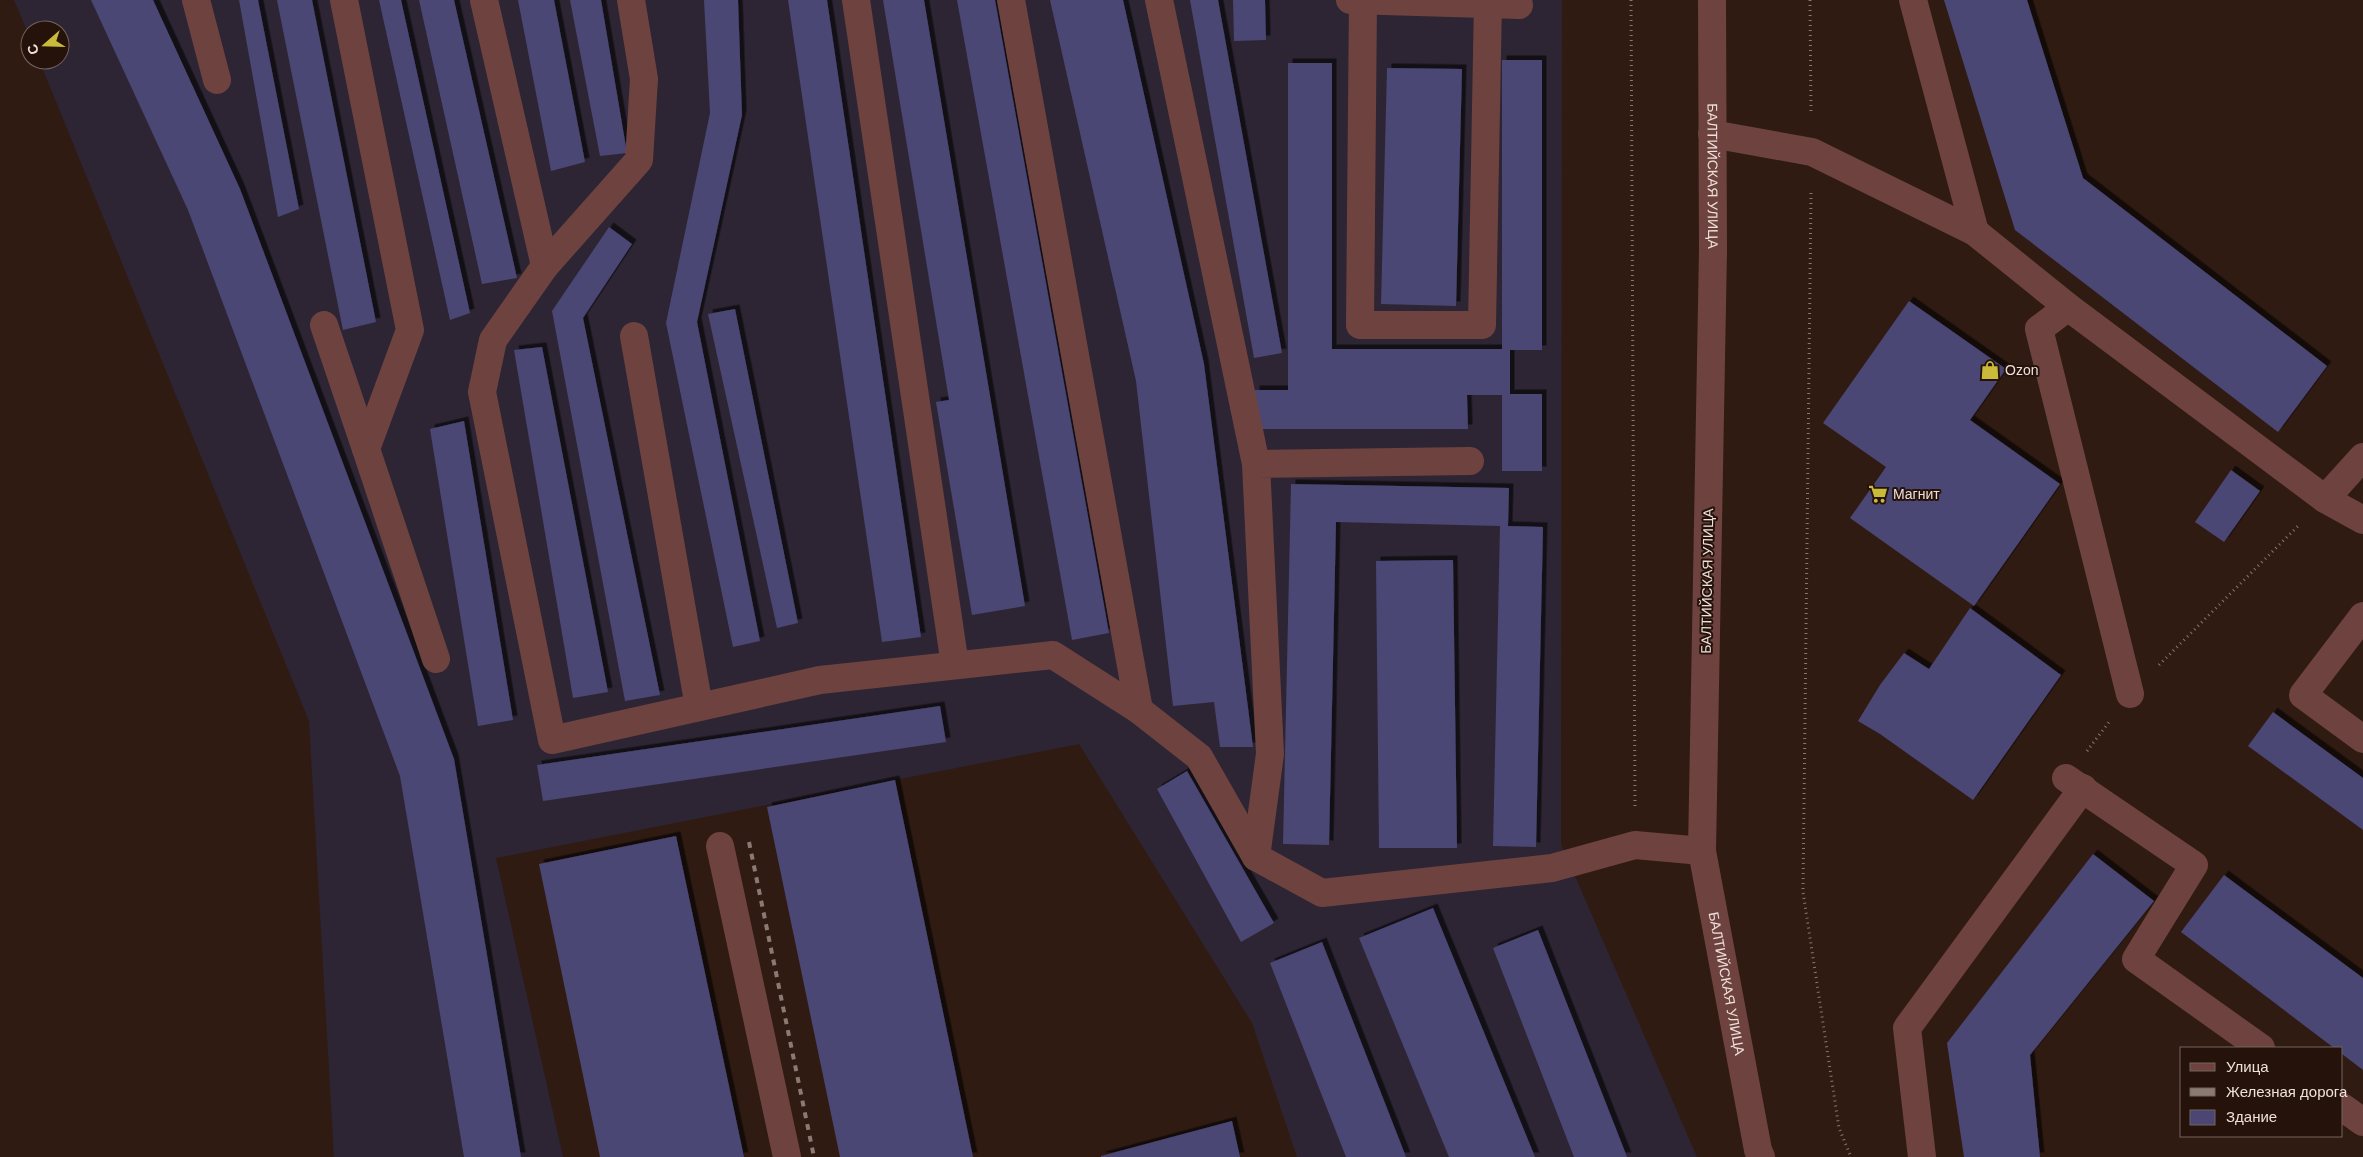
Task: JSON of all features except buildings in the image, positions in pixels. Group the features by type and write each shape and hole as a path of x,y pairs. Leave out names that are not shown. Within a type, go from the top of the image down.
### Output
{"street":[{"path":"196,0 217,80"},
{"path":"344,0 410,330 366,449"},
{"path":"484,0 545,266"},
{"path":"631,0 644,79 639,160 545,266 493,340 482,392 552,740 820,680 1053,655 1139,710 1199,757 1256,857 1322,893 1552,868 1635,845 1702,851"},
{"path":"856,0 955,665"},
{"path":"1011,0 1139,710"},
{"path":"1159,0 1256,464 1270,754 1256,857"},
{"path":"1350,0 1488,2 1519,5"},
{"path":"1363,0 1360,324 1482,324 1488,2"},
{"name":"БАЛТИЙСКАЯ УЛИЦА","path":"1712,0 1713,250 1702,851 1756,1141 1761,1157"},
{"path":"1913,0 1975,232"},
{"path":"1712,134 1812,152 1975,232 2068,307 2325,499 2363,520"},
{"path":"2068,307 2039,329 2130,694"},
{"path":"324,325 436,659"},
{"path":"634,336 699,708"},
{"path":"2325,499 2363,457"},
{"path":"1256,464 1470,462"},
{"path":"2363,616 2303,695 2363,739"},
{"path":"1922,1157 1907,1028 2075,783 2194,865 2136,959 2260,1047"},
{"path":"720,846 787,1157"},
{"path":"2343,1107 2363,1122"}],"path":[{"path":"1631,0 1635,845"},
{"path":"1810,0 1812,152 1803,892 1839,1128 1852,1157"},
{"path":"2075,783 2130,694 2325,499"}],"shaded area":[{"path":"14,0 1562,0 1561,844 1697,1157 1297,1157 1252,1023 1079,744 496,858 563,1157 334,1157 309,721 43,70 70,70 70,20 22,20"}],"railway":[{"path":"749,842 814,1157"}],"place":[{"name":"Ozon","path":"1990,370"},
{"name":"Магнит","path":"1878,494"}]}
